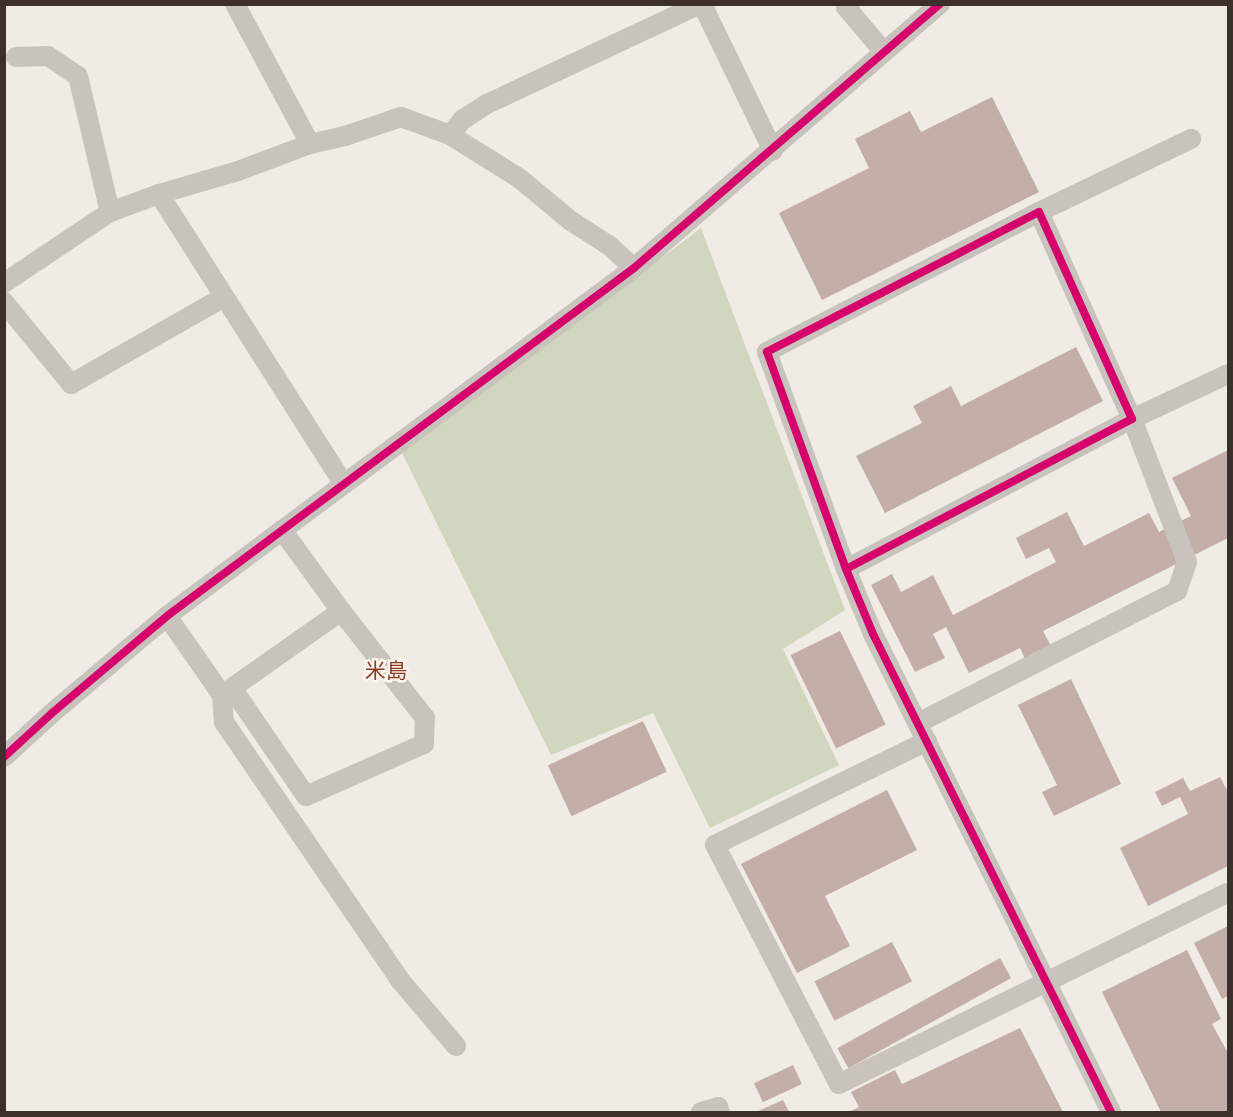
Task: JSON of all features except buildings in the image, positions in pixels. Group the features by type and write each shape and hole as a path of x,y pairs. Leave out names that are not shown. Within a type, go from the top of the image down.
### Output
{"street":[{"path":"235,4 310,144"},
{"path":"450,135 462,120 487,104 701,4 773,152"},
{"path":"850,4 846,7 883,51"},
{"path":"4,757 52,712 167,616 634,268 773,152 883,51 940,4"},
{"path":"16,57 48,56 78,76 110,212"},
{"path":"4,283 110,212 159,194 238,171 310,144 345,136 401,117 450,135 519,178 571,221 610,246 634,268"},
{"path":"1111,1113 873,634 846,569 767,352 1039,212 1191,139"},
{"path":"159,194 344,484"},
{"path":"1039,212 1132,419 1187,562 1177,591 715,845 839,1084 1228,893"},
{"path":"4,302 71,384 224,297"},
{"path":"846,569 1132,419 1228,374"},
{"path":"167,616 306,796 424,744 425,718 341,611 282,530"},
{"path":"341,611 227,691 224,722 399,979 456,1046"},
{"path":"701,1113 718,1107 720,1113"}],"green space":[{"path":"701,228 845,610 783,649 839,765 710,828 653,713 551,755 402,453"}],"cycle path":[{"path":"4,757 52,713 167,616 634,268 940,4"},
{"path":"846,569 1132,419 1039,212 767,352 846,569 873,634 1111,1112"}],"district":[{"name":"米島","path":"386,670"}]}
